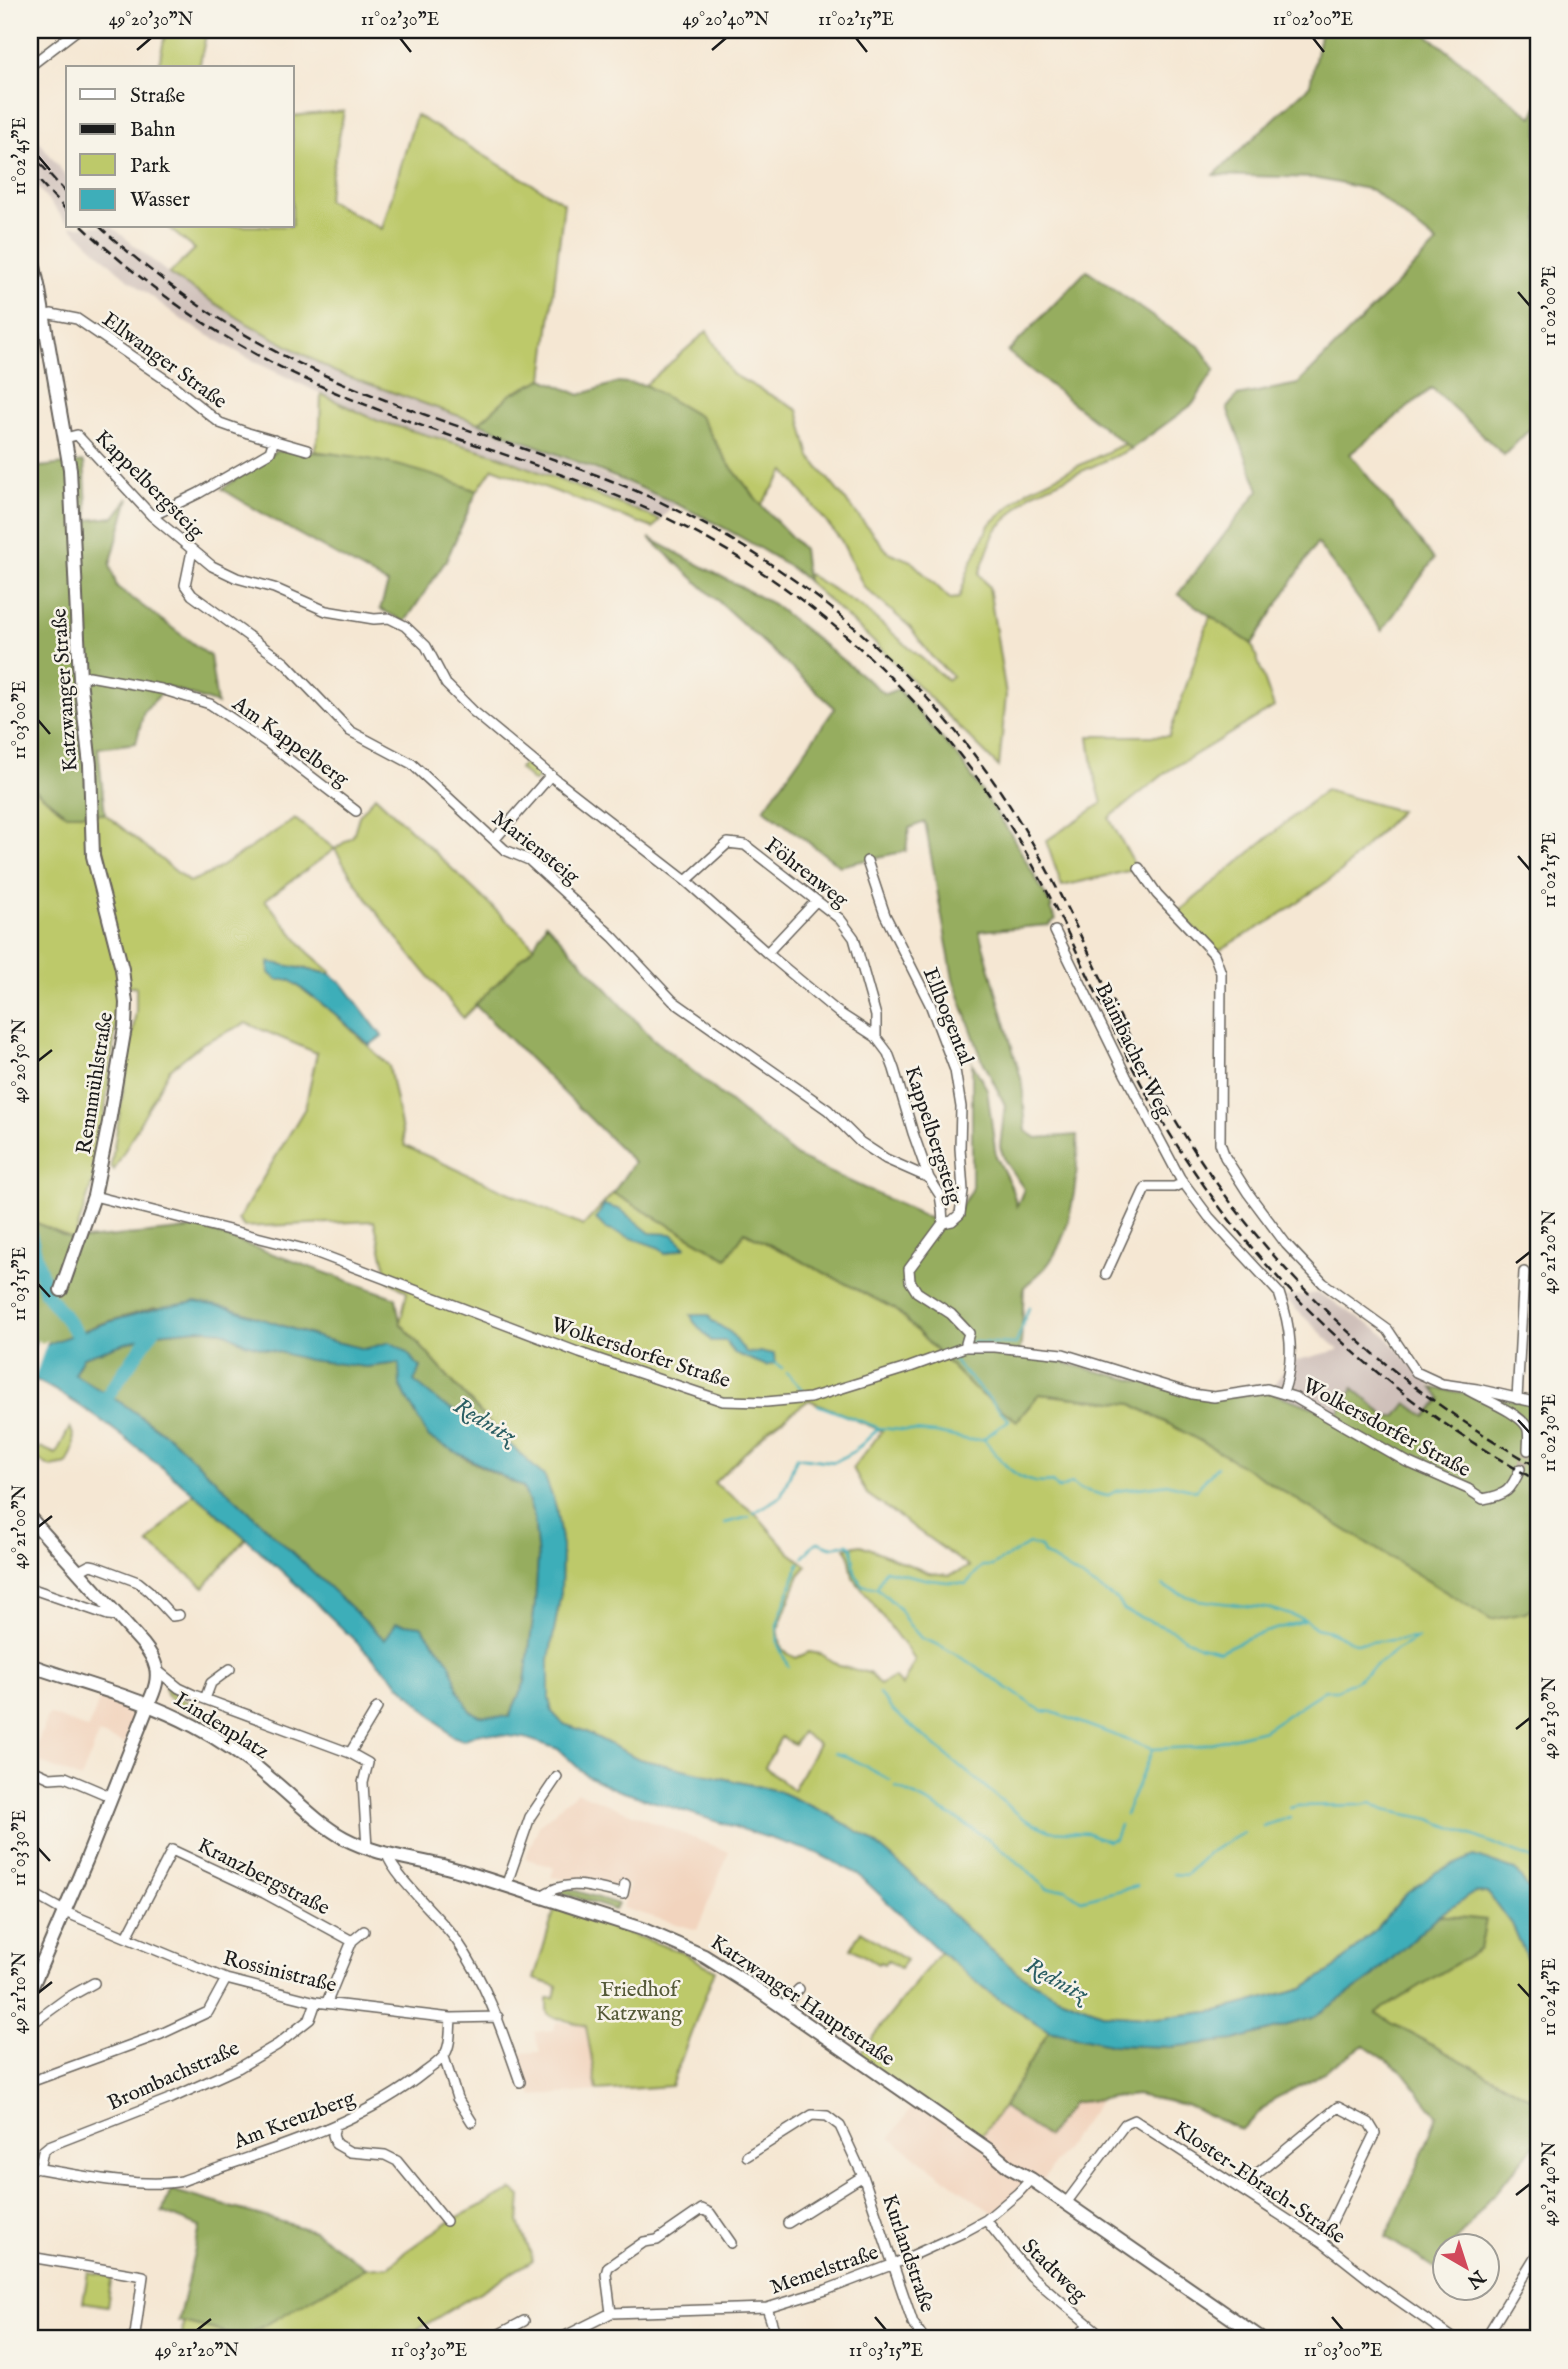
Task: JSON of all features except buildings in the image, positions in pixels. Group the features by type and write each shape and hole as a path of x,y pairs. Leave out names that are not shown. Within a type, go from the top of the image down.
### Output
{"main road":[{"name":"Katzwanger Straße","path":"30,248 70,469 80,679 90,765 93,856 98,880"},
{"name":"Rennmühlstraße","path":"61,1290 94,1196 116,1081 126,1003 122,970 98,880"},
{"path":"30,1518 147,1650 158,1671 157,1683 112,1797 30,1991"},
{"name":"Lindenplatz","path":"30,1664 148,1704 197,1727 258,1768 305,1809"},
{"name":"Katzwanger Hauptstraße","path":"305,1809 337,1834 367,1848 434,1863 634,1927 684,1946 722,1967 990,2151 1013,2162 1031,2179 1253,2337"}],"street":[{"path":"30,66 77,30"},
{"name":"Ellwanger Straße","path":"43,316 51,314 77,319 169,382 220,423 307,450"},
{"name":"Kappelbergsteig","path":"65,438 77,436 152,516 212,566 326,611 374,619 389,618 405,626 426,646 446,684 457,695 551,775 686,881 839,1013 876,1037 888,1053 929,1178 940,1195 943,1223 909,1269 909,1281 917,1292 951,1314 969,1332 965,1347"},
{"path":"152,516 199,493 270,452 274,440"},
{"name":"Mariensteig","path":"192,551 185,584 192,595 285,663 350,732 412,764 505,850 529,860 584,909 673,1001 828,1111 860,1142 886,1159 929,1178"},
{"name":"Am Kappelberg","path":"80,679 89,676 161,688 210,704 265,741 356,811"},
{"path":"494,839 551,775"},
{"name":"Föhrenweg","path":"686,881 728,844 745,845 840,919 854,938 877,1016 876,1037"},
{"name":"Ellbogental","path":"867,861 886,915 930,1004 954,1070 961,1107 963,1191 960,1214 952,1221 943,1223"},
{"path":"1139,868 1157,894 1214,954 1221,972 1220,1143 1224,1157 1248,1193 1286,1244 1323,1283 1388,1330 1416,1371 1442,1384 1477,1389 1538,1404"},
{"path":"767,953 816,901"},
{"name":"Baimbacher Weg","path":"1055,931 1166,1154 1209,1217 1279,1293 1292,1351 1283,1393"},
{"path":"1106,1274 1147,1187 1174,1187 1184,1183"},
{"name":"Wolkersdorfer Straße","path":"94,1196 312,1251 580,1353 723,1401 766,1402 810,1398 965,1347 995,1347 1063,1354 1192,1394 1214,1396 1266,1389 1283,1393 1407,1462 1468,1489 1483,1499 1502,1496 1513,1485 1520,1469"},
{"path":"1517,1399 1524,1272"},
{"path":"1466,1389 1508,1411 1524,1423 1529,1433 1528,1450 1538,1443"},
{"path":"77,1572 90,1565 138,1582 172,1616 179,1615"},
{"path":"30,1588 118,1616"},
{"path":"205,1699 211,1680 230,1669"},
{"name":"Lindenplatz","path":"158,1671 184,1691 351,1753 368,1763 363,1783 367,1848"},
{"path":"351,1753 377,1708"},
{"path":"30,1769 50,1778 68,1779 112,1797"},
{"path":"506,1885 530,1817 558,1777"},
{"name":"Kranzbergstraße","path":"127,1937 172,1850 264,1893 352,1941"},
{"path":"387,1854 393,1868 457,1941 498,2017 520,2082"},
{"path":"540,1897 554,1888 568,1884 622,1894 625,1884"},
{"name":"Rossinistraße","path":"30,1892 65,1912 226,1979 322,2002 451,2018 498,2017"},
{"path":"322,2002 352,1941 364,1931"},
{"path":"30,2082 161,2034 208,2012 226,1979"},
{"path":"30,2025 67,1998 94,1983"},
{"path":"782,2007 799,1989"},
{"name":"Brombachstraße","path":"34,2168 43,2151 49,2146 172,2098 238,2068 277,2045 310,2019 322,2002"},
{"path":"451,2018 448,2048 444,2057 457,2098 471,2122"},
{"name":"Am Kreuzberg","path":"34,2168 121,2180 172,2183 182,2181 335,2125 372,2108 403,2090 444,2057"},
{"path":"1241,2188 1338,2106 1369,2123 1375,2133 1322,2242"},
{"name":"Kurlandstraße","path":"747,2156 812,2115 827,2116 840,2126 863,2176 914,2323 924,2339"},
{"name":"Kloster-Ebrach-Straße","path":"1066,2203 1125,2124 1134,2120 1322,2242 1374,2283 1454,2339"},
{"path":"335,2125 333,2135 336,2144 350,2152 385,2155 397,2161 446,2221"},
{"name":"Kurlandstraße","path":"788,2223 863,2176"},
{"name":"Memelstraße","path":"559,2339 576,2335 611,2313 766,2308 826,2290 894,2264 986,2220 1031,2179"},
{"path":"611,2313 606,2274 608,2267 644,2242 657,2240 702,2209 710,2213 731,2243"},
{"name":"Stadtweg","path":"986,2220 1031,2276 1106,2339"},
{"path":"1485,2339 1538,2252"},
{"path":"30,2257 144,2276 135,2335 127,2339"},
{"path":"766,2308 777,2339"},
{"path":"490,2339 524,2321"},
{"path":"1076,2339 1088,2325"}],"shaded area":[{"path":"30,129 66,176 66,222 30,178"},
{"path":"72,228 113,228 169,274 248,324 335,372 479,423 675,505 660,520 494,454 378,421 255,362 185,322 118,271"},
{"path":"1319,1293 1384,1334 1433,1388 1441,1399 1425,1417 1388,1418 1353,1388 1337,1416 1270,1392 1289,1362 1339,1350 1283,1297"},
{"path":"100,1698 124,1708 131,1715 132,1724 125,1744 99,1734 81,1779 31,1759 49,1714 88,1729"},
{"path":"577,1792 729,1852 697,1930 623,1908 629,1885 616,1883 614,1887 551,1877 554,1868 525,1858 540,1824"},
{"path":"556,2022 586,2026 597,2091 533,2096 519,2053 540,2052 534,2032 554,2030"},
{"path":"1101,2099 1040,2184 994,2214 890,2138 917,2100 976,2141 1003,2107 1047,2137 1072,2103"}],"green space":[{"path":"166,30 207,30 199,66 158,66"},
{"path":"1321,30 1421,30 1532,117 1538,105 1538,421 1504,455 1432,388 1350,454 1434,559 1382,631 1317,543 1252,644 1178,594 1259,490 1227,408 1237,396 1298,384 1437,243 1372,190 1314,178 1214,175 1310,85"},
{"path":"344,111 327,200 382,229 416,115 564,203 543,379 511,394 479,423 335,372 248,324 169,274 195,249 169,228 294,228 294,116"},
{"path":"1087,270 1199,346 1215,369 1193,404 1131,449 1008,352"},
{"path":"707,331 732,374 798,410 810,457 888,552 911,561 950,599 959,598 970,565 989,525 1028,490 1124,444 1131,449 1031,494 995,531 979,574 989,587 1006,695 999,767 875,643 807,581 806,573 862,607 947,680 952,676 931,656 910,627 864,587 841,540 785,471 761,505 728,463 700,417 645,385"},
{"path":"543,379 580,395 618,382 645,385 700,417 728,463 761,505 803,549 807,581 771,555 684,508 479,423 511,394"},
{"path":"321,394 378,421 494,454 660,520 653,528 493,468 477,491 397,466 314,451 320,428"},
{"path":"276,451 354,456 428,474 477,491 447,559 405,622 380,609 388,584 222,489"},
{"path":"84,462 88,520 114,517 129,498 110,565 117,587 210,656 217,704 168,687 144,711 136,743 98,748 105,814 66,814 30,786 30,468"},
{"path":"649,538 773,604 885,694 898,689 960,759 1012,836 1052,907 1050,909 1056,919 1048,925 979,931 1022,1082 1026,1131 1037,1138 1077,1135 1077,1168 1068,1223 1054,1255 1045,1268 1024,1287 1019,1352 1207,1398 1270,1392 1337,1416 1353,1388 1388,1418 1397,1416 1407,1403 1426,1417 1441,1399 1433,1388 1538,1404 1538,1603 1525,1613 1491,1620 1215,1449 1132,1404 1039,1394 1017,1421 973,1388 895,1309 745,1232 727,1258 613,1193 634,1162 475,1005 534,946 546,923 651,1037 797,1157 946,1226 972,1190 972,1063 987,1089 996,1156 1011,1186 1017,1206 1024,1189 1006,1163 1000,1147 1005,1105 982,1059 953,979 925,822 909,828 906,851 840,866 764,809 835,708"},
{"path":"1210,616 1252,644 1274,707 1168,771 1109,818 1137,869 1062,886 1046,841 1102,803 1094,774 1089,736 1169,736"},
{"path":"531,762 546,774 542,781 538,778 534,782 519,769 524,763 527,765"},
{"path":"30,786 66,814 105,814 189,882 211,873 295,819 335,849 265,900 308,952 331,972 330,974 301,967 277,980 290,980 334,1013 389,1066 405,1146 583,1226 613,1193 726,1258 745,1232 895,1309 973,1388 1018,1420 1039,1394 1132,1404 1525,1613 1538,1603 1538,1902 1515,1870 1403,1897 1378,1927 1335,1968 1303,1988 1217,2011 1157,2018 1104,2014 1057,1996 1018,1973 869,1838 830,1815 778,1791 639,1759 584,1731 563,1724 552,1712 549,1699 549,1659 561,1592 562,1547 556,1507 545,1478 501,1436 400,1323 407,1292 389,1281 374,1221 244,1227 238,1220 305,1108 317,1053 246,1023 203,1043 169,1070 114,1170 111,1166 136,1011 136,987 116,983 118,1010 98,1164 74,1240 30,1220","holes":["809,1400 882,1431 853,1468 867,1494 969,1567 950,1575 929,1573 861,1545 845,1548 849,1554 853,1577 915,1660 902,1686 894,1677 880,1685 869,1673 839,1666 821,1654 809,1652 796,1658 782,1650 778,1629 799,1575 807,1566 789,1552 756,1514 714,1483 768,1430","802,1732 818,1744 793,1790 765,1767 781,1737 794,1745"]},
{"path":"1325,790 1400,811 1341,872 1272,920 1218,951 1177,913"},
{"path":"375,796 534,946 463,1018 395,936 335,849 353,836 359,816"},
{"path":"30,1220 74,1240 201,1228 396,1298 400,1323 501,1436 441,1404 413,1381 421,1367 390,1343 365,1349 323,1339 229,1308 154,1308 100,1324 41,1347 30,1338"},
{"path":"198,1329 223,1331 245,1343 366,1367 400,1363 464,1458 523,1487 534,1516 538,1559 525,1682 509,1717 483,1717 473,1713 459,1694 450,1663 385,1640 172,1439 74,1374 83,1357 156,1333"},
{"path":"70,1427 74,1446 67,1464 51,1467 34,1457 40,1447 56,1454"},
{"path":"193,1493 246,1538 204,1587 148,1543"},
{"path":"165,1679 174,1687 170,1692 221,1716 217,1727 166,1695"},
{"path":"564,1887 618,1904 615,1910 555,1891"},
{"path":"1475,1892 1488,1893 1514,1928 1538,1979 1538,2102 1375,2013 1480,1949 1485,1921 1439,1915"},
{"name":"Friedhof Katzwang","path":"555,1908 679,1951 715,1970 671,2086 597,2091 586,2026 550,2016 547,2012 547,1998 554,1998 557,1986 534,1979"},
{"path":"1439,1915 1486,1920 1480,1949 1376,2013 1538,2102 1538,2147 1534,2145 1463,2232 1432,2232 1432,2267 1386,2237 1437,2115 1402,2071 1364,2045 1315,2078 1274,2099 1241,2130 1186,2105 1136,2095 1072,2103 1047,2137 1003,2107 1049,2031 1114,2045 1170,2047 1234,2040 1312,2018 1370,1979"},
{"path":"861,1931 906,1960 900,1968 887,1960 884,1964 878,1964 851,1948"},
{"path":"940,1952 990,1993 1049,2031 1003,2107 977,2141 856,2058"},
{"path":"171,2190 314,2231 366,2268 244,2337 178,2321 200,2227 162,2212"},
{"path":"512,2190 521,2196 519,2222 533,2260 410,2334 374,2333 364,2339 182,2339 183,2322 244,2337 366,2268 390,2266 448,2222"},
{"path":"88,2272 112,2276 107,2306 83,2302"},
{"path":"374,2333 410,2334 412,2339 364,2339"}],"water":[{"path":"269,962 330,974 342,983 382,1036 370,1045 334,1013 290,980 277,980 269,973"},
{"path":"604,1205 621,1210 650,1233 672,1234 686,1247 665,1254 660,1248 606,1229 596,1219"},
{"path":"195,1302 229,1308 323,1339 365,1349 390,1342 404,1350 421,1368 414,1381 442,1404 501,1436 545,1477 556,1507 562,1547 561,1592 549,1659 549,1699 552,1712 563,1724 584,1731 639,1759 778,1791 830,1815 869,1838 1018,1973 1057,1996 1104,2014 1157,2018 1217,2011 1303,1988 1335,1968 1378,1927 1403,1897 1436,1872 1474,1856 1515,1870 1538,1902 1538,1979 1514,1928 1488,1893 1475,1892 1439,1915 1370,1979 1312,2018 1234,2040 1170,2047 1114,2045 1049,2031 990,1993 940,1952 858,1874 817,1853 617,1790 587,1776 558,1749 525,1738 480,1733 463,1740 452,1736 316,1603 210,1507 105,1423 30,1377 30,1338 41,1347 117,1320 155,1309","holes":["198,1329 223,1331 245,1343 308,1360 366,1367 399,1363 400,1386 429,1438 523,1487 534,1516 538,1559 525,1682 509,1717 480,1716 470,1711 459,1692 450,1663 421,1626 396,1623 385,1640 172,1439 74,1374 83,1357 156,1333"]},
{"path":"691,1315 709,1315 711,1320 731,1333 746,1353 774,1354 775,1363 767,1366 734,1353 726,1341 711,1341"}],"pier":[{"path":"37,1340 42,1343 48,1340 33,1382 30,1381 30,1359"}],"waterway":[{"name":"Rednitz","path":"30,1234 46,1293 85,1344"},
{"path":"971,1342 1016,1344 1029,1307"},
{"name":"Rednitz","path":"100,1406 157,1325"},
{"path":"754,1513 781,1496 797,1457 834,1462 856,1450 879,1428 936,1433 969,1440 983,1439 1009,1420 952,1359"},
{"path":"775,1363 782,1368"},
{"path":"787,1373 806,1394"},
{"path":"818,1405 879,1428"},
{"path":"984,1439 997,1456 1021,1477 1041,1483 1052,1482 1059,1489 1072,1483 1080,1489 1107,1496 1116,1491 1169,1484 1196,1490 1217,1466"},
{"path":"725,1523 749,1517"},
{"path":"803,1557 818,1542 831,1547 848,1544 852,1548 855,1573 862,1585 877,1588 885,1570 930,1580 966,1584 982,1566 992,1566 1029,1544 1041,1547 1044,1554 1117,1600 1125,1611 1171,1630 1199,1646 1220,1651 1252,1636 1303,1621"},
{"path":"788,1666 778,1644 777,1625 799,1563"},
{"path":"877,1588 898,1607 921,1638 972,1664 1032,1705 1152,1749 1195,1747 1264,1730 1325,1690 1337,1690 1357,1680 1396,1650 1418,1638 1355,1643 1316,1628 1306,1620 1272,1609 1198,1600 1167,1589 1163,1585"},
{"path":"879,1694 893,1711 1024,1819 1050,1831 1088,1833 1108,1841 1115,1839 1120,1825"},
{"path":"1125,1815 1152,1750"},
{"path":"835,1753 850,1758 890,1780"},
{"path":"896,1787 937,1807 976,1831 1013,1858 1047,1889 1065,1889 1081,1900 1137,1886"},
{"path":"1290,1808 1372,1803 1384,1810 1430,1819 1538,1861"},
{"path":"1263,1826 1290,1817"},
{"path":"1173,1874 1186,1875 1208,1853 1243,1833"}],"tunnel":[{"path":"1520,1469 1528,1450"}],"railway":[{"path":"30,152 66,193"},
{"path":"30,171 66,210"},
{"path":"84,228 132,271 186,311 273,363 383,412 589,485 661,515 752,566 837,628 886,672 929,718 969,766 1005,818 1058,912 1142,1086 1197,1175 1236,1228 1279,1279 1325,1326 1374,1370 1426,1411 1481,1448 1538,1481"},
{"path":"101,228 148,268 199,306 282,355 347,385 646,495 756,555 825,603 857,630 888,658 949,723 1018,818 1154,1083 1208,1171 1246,1223 1332,1316 1379,1358 1429,1398 1538,1467"}]}
